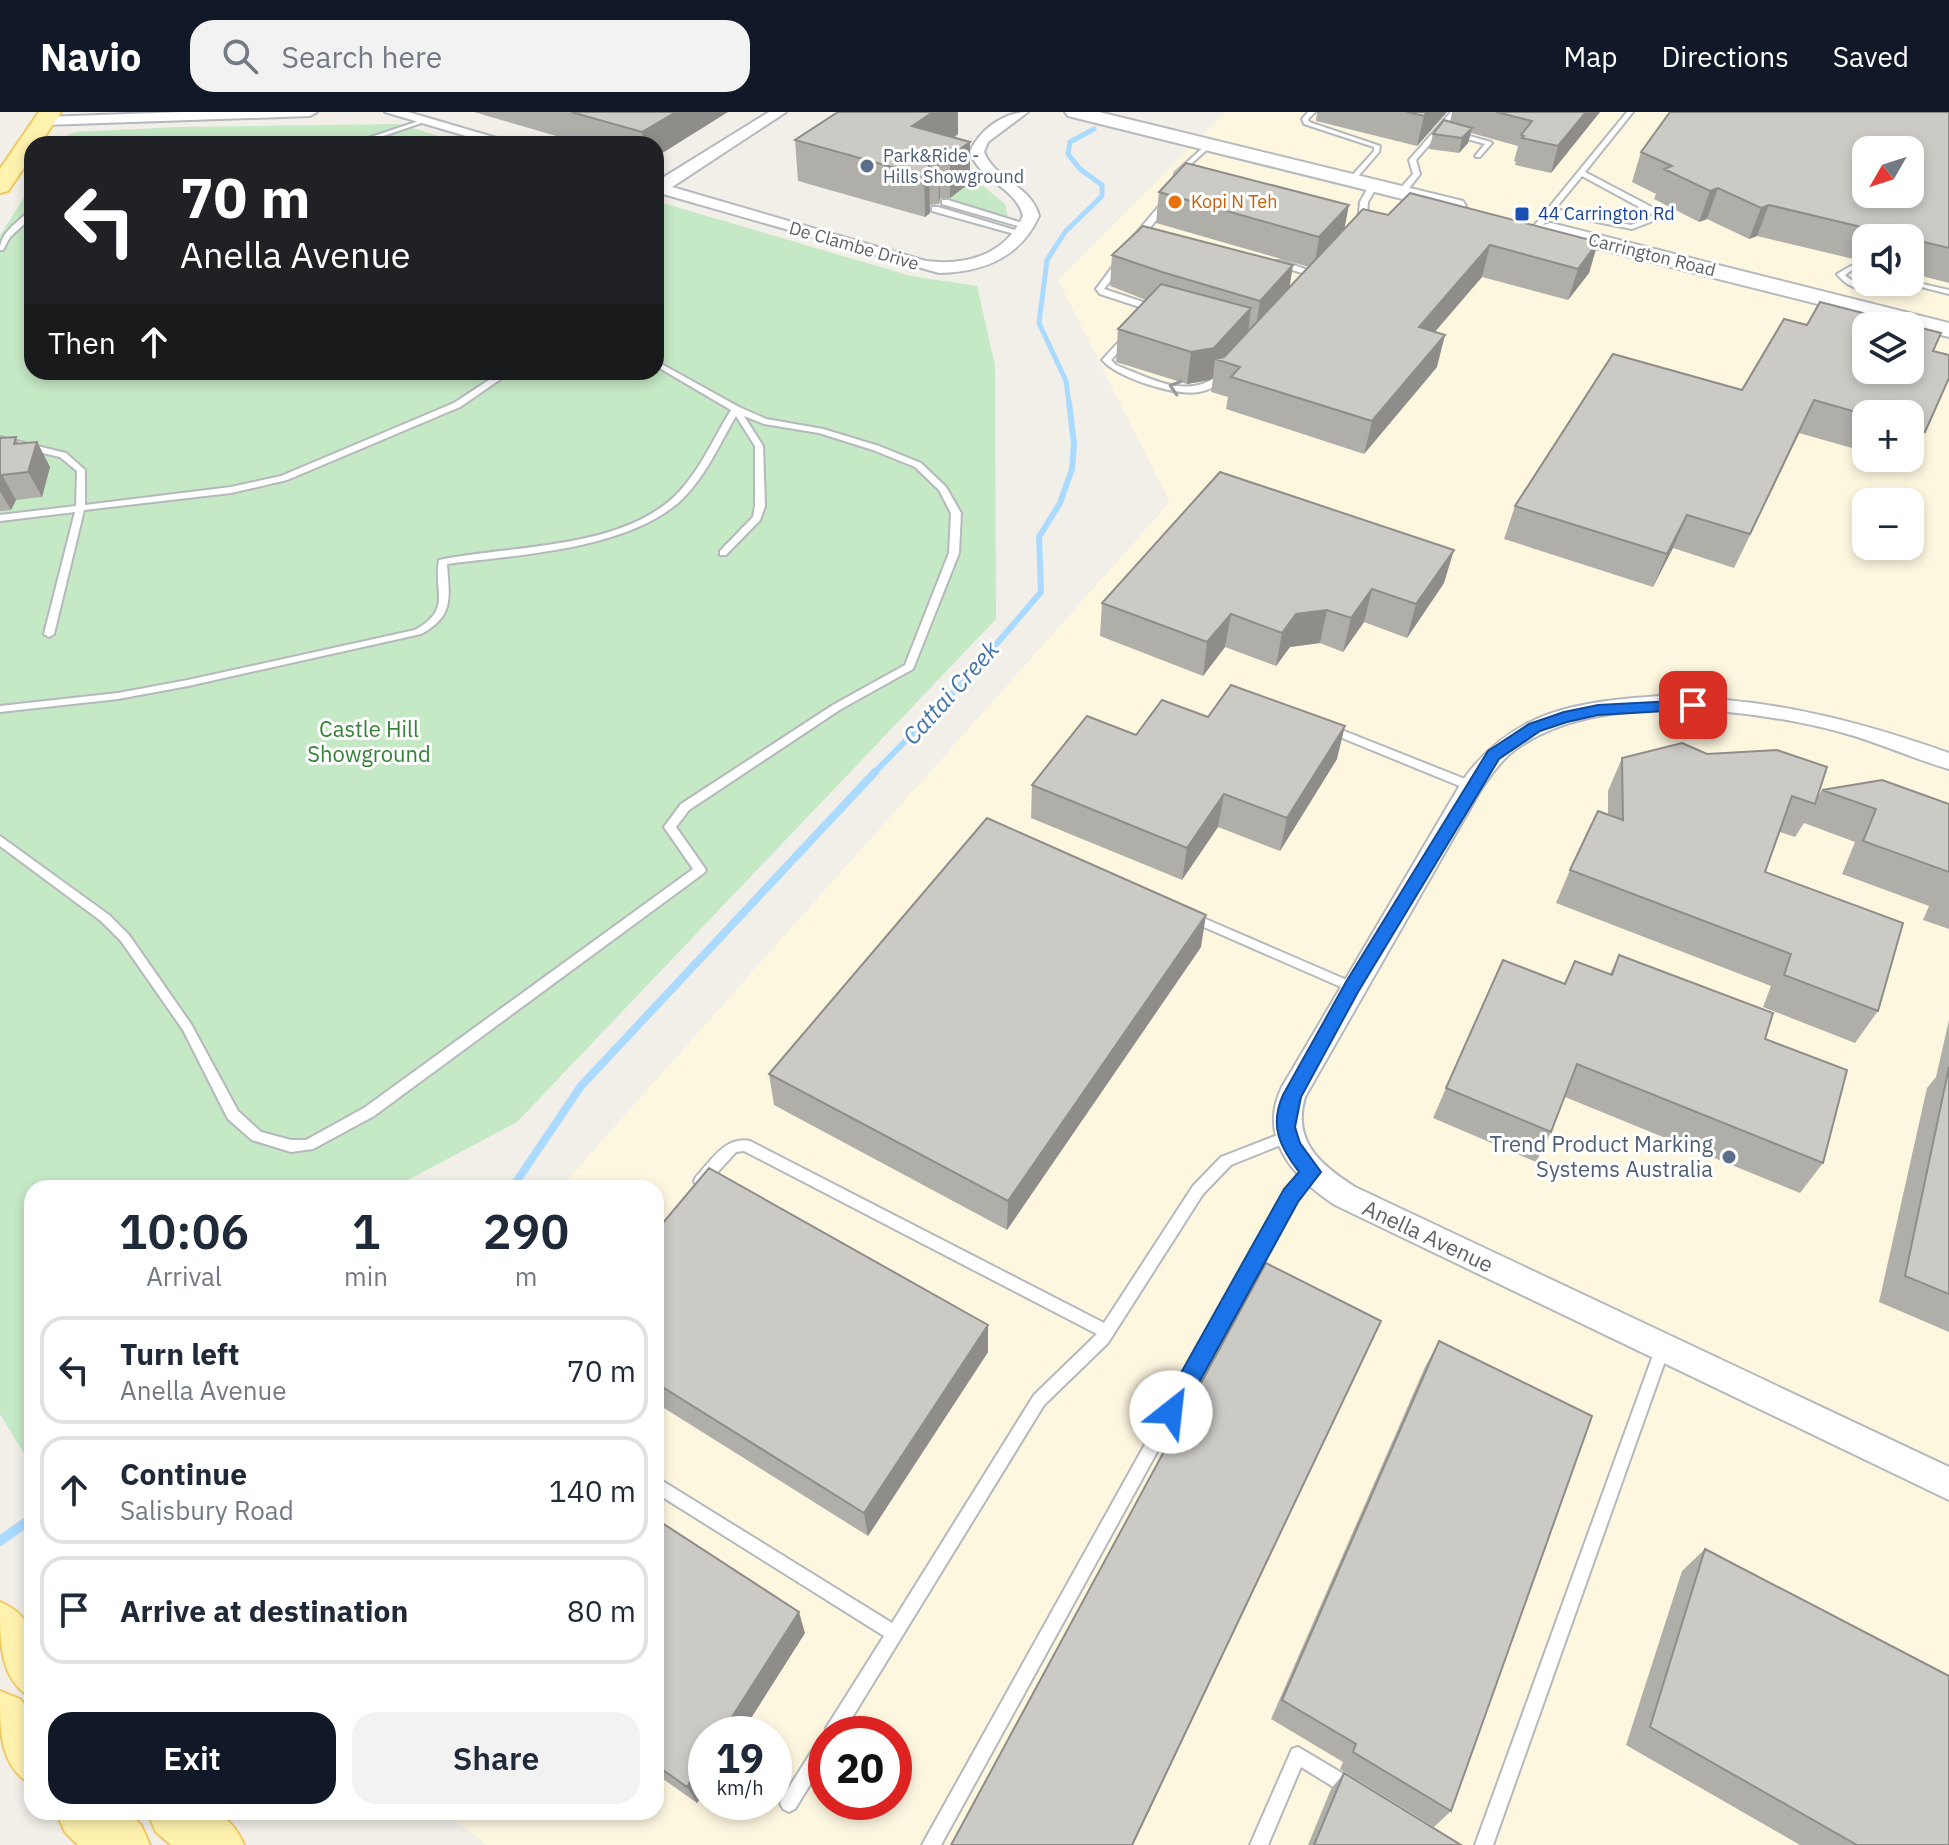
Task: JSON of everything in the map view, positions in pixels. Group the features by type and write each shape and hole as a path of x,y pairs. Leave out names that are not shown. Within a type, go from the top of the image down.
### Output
{"main road":[{"path":"1075,112 1476,212"},
{"path":"0,147 16,122 47,117"},
{"path":"34,136 47,117"},
{"path":"0,186 24,151"},
{"name":"Carrington Road","path":"1536,220 1851,295 1949,330"},
{"path":"0,1629 24,1660"},
{"path":"0,1719 24,1748"},
{"path":"94,1820 121,1845"},
{"path":"185,1820 215,1845"}],"street":[{"path":"47,117 310,112"},
{"path":"664,185 779,112"},
{"path":"1021,112 982,140 977,152 982,164 1031,209 1025,230"},
{"path":"399,113 482,136"},
{"name":"De Clambe Drive","path":"664,191 935,269 961,269 985,262 1025,230"},
{"path":"1288,1136 1285,1127 1289,1102 1352,987 1471,786 1493,755 1534,728 1598,710 1643,707 1752,708 1818,719 1949,761"},
{"name":"Anella Avenue","path":"1288,1136 1311,1172 1345,1196 1949,1484"}],"lane":[{"path":"1312,112 1305,119 1306,123 1377,146 1362,183 1362,225 1355,231"},
{"path":"1401,193 1417,174 1412,160 1455,112"},
{"path":"1536,220 1581,173 1630,112"},
{"path":"378,136 427,120"},
{"path":"1439,130 1489,143 1478,156"},
{"path":"1170,181 1209,145"},
{"path":"1536,220 1632,227 1660,215 1581,173"},
{"path":"1130,249 1143,228 1169,200 1169,192"},
{"path":"945,202 1025,230"},
{"path":"935,209 1025,230"},
{"path":"0,248 7,236 24,220"},
{"path":"1143,228 1158,232"},
{"path":"1123,259 1100,289 1166,313"},
{"path":"1263,259 1318,275"},
{"path":"1309,283 1326,266"},
{"path":"1851,295 1841,274 1852,268"},
{"path":"1924,286 1949,292"},
{"path":"1143,321 1155,309"},
{"path":"1133,332 1111,354 1108,364 1194,392 1209,389 1231,368"},
{"path":"0,840 105,918 125,938 187,1027 227,1105 257,1136 270,1143 308,1145 346,1126 449,1055 700,870 670,827 685,807 761,754 909,667 954,553 956,513 943,489 918,465 820,431 764,421 736,409 664,368"},
{"path":"0,518 231,490 284,478 445,411 494,380"},
{"path":"723,553 750,529 760,506 759,446 736,409"},
{"path":"0,709 174,685 418,632 438,621 443,613 442,562 591,538 642,525 678,499 736,409"},
{"path":"0,440 63,455 81,470 80,510 49,634"},
{"path":"1328,729 1471,786"},
{"path":"1201,921 1352,987"},
{"path":"843,1716 1039,1400 1107,1332 1213,1172 1242,1152 1288,1136"},
{"path":"694,1190 732,1147 745,1145 1107,1332"},
{"path":"931,1845 1291,1195 1311,1172"},
{"path":"1484,1845 1663,1347"},
{"path":"664,1489 894,1633"},
{"path":"1259,1845 1298,1755 1363,1796"},
{"path":"792,1798 808,1773"}],"shaded area":[{"path":"1225,112 1949,112 1949,1845 487,1845 454,1820 664,1820 664,1180 567,1180 1170,502 1058,280"}],"green space":[{"path":"399,124 439,136 65,136 76,132 178,127"},
{"path":"963,170 1005,204 1008,218 946,201 969,184"},
{"name":"Castle Hill Showground","path":"24,197 24,380 664,380 664,203 911,276 977,286 995,366 996,619 517,1122 408,1180 24,1180 24,1454 0,1414 0,236"}],"building":[{"path":"571,112 676,112 642,132"},
{"path":"838,112 933,112 912,126 970,142 950,156 939,157 938,163 929,164 929,172 924,176 795,140"},
{"path":"1496,112 1586,112 1558,146 1522,138 1532,121"},
{"path":"1670,112 1949,112 1949,248 1924,242 1924,224 1852,225 1769,205 1761,208 1718,188 1710,191 1664,169 1672,166 1641,152"},
{"path":"1444,120 1472,128 1462,138 1433,134"},
{"path":"1186,163 1349,205 1319,237 1159,192"},
{"path":"1410,193 1598,242 1578,269 1490,245 1419,327 1445,335 1372,421 1231,377 1240,367 1215,359 1224,357 1363,209 1388,215"},
{"path":"1143,226 1293,265 1260,301 1112,255"},
{"path":"1161,284 1251,308 1214,348 1191,352 1118,329"},
{"path":"1820,302 1859,312 1852,312 1852,384 1924,384 1924,329 1941,333 1933,351 1949,355 1949,378 1925,432 1924,400 1852,400 1852,411 1814,400 1750,534 1687,515 1667,554 1515,506 1613,354 1742,390 1784,319 1807,325"},
{"path":"16,437 14,444 37,442 28,472 2,475 0,479 0,438"},
{"path":"1220,472 1454,550 1416,604 1372,589 1351,618 1327,610 1296,614 1282,633 1231,614 1207,642 1102,603"},
{"path":"1231,685 1345,726 1287,818 1224,794 1187,848 1032,785 1087,716 1136,735 1162,700 1208,717"},
{"path":"1682,743 1707,754 1777,750 1827,767 1815,804 1792,796 1765,872 1903,923 1878,1011 1784,975 1791,954 1570,870 1598,811 1623,820 1622,758"},
{"path":"1882,780 1949,804 1949,872 1863,841 1876,809 1822,790"},
{"path":"987,818 1206,915 1008,1201 769,1074"},
{"path":"1619,955 1773,1013 1765,1039 1847,1070 1823,1163 1577,1064 1551,1132 1446,1088 1503,960 1565,984 1575,961 1612,975"},
{"path":"1949,1067 1949,1294 1905,1276"},
{"path":"709,1168 988,1325 864,1513 664,1388 664,1221"},
{"path":"1266,1263 1381,1321 1132,1845 951,1845"},
{"path":"1439,1341 1592,1416 1451,1811 1353,1752 1356,1744 1282,1700"},
{"path":"664,1524 799,1612 733,1716 688,1716 688,1785 664,1771"},
{"path":"1705,1549 1949,1676 1949,1845 1857,1845 1650,1727"},
{"path":"1344,1773 1461,1845 1314,1845"}],"waterway":[{"name":"Cattai Creek","path":"1069,404 1066,381 1039,323 1047,260 1065,232 1102,196 1102,185 1080,169 1068,154 1070,142 1094,129"},
{"name":"Cattai Creek","path":"873,774 969,676 1041,592 1039,537 1060,503 1072,469 1074,444 1069,402"},
{"name":"Cattai Creek","path":"517,1180 581,1086 875,772"},
{"name":"Cattai Creek","path":"0,1541 24,1524"}],"place":[{"name":"Park&Ride - Hills Showground","path":"867,166"},
{"name":"Kopi N Teh","path":"1175,202"},
{"name":"44 Carrington Rd","path":"1522,214"},
{"name":"Trend Product Marking Systems Australia","path":"1729,1157"}],"route":[{"path":"1171,1412 1291,1195 1311,1172 1292,1147 1285,1127 1286,1110 1292,1095 1352,987 1471,786 1493,755 1534,728 1564,717 1598,710 1693,705"}]}
